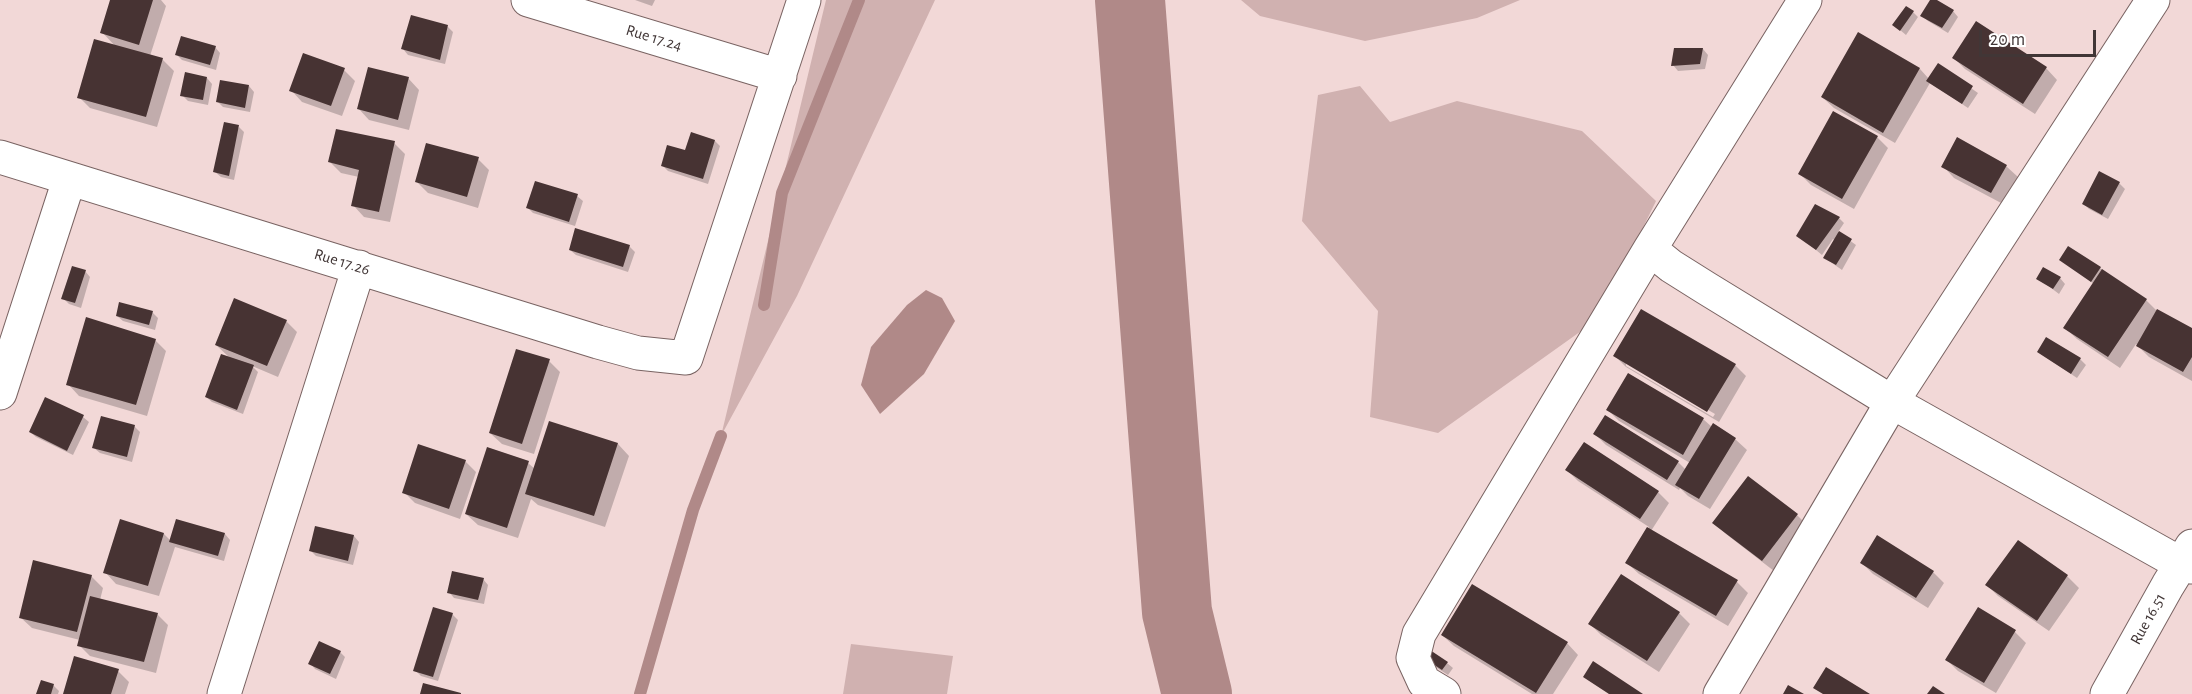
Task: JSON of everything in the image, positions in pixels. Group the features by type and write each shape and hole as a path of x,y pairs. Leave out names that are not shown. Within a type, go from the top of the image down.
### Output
{"street":[{"name":"Rue 17.24","path":"528,0 780,76"},
{"path":"780,76 804,0"},
{"path":"1444,694 1424,681 1413,658 1419,634 1650,249 1805,0"},
{"path":"1720,694 1892,402 2153,0"},
{"name":"Rue 17.26","path":"0,157 598,342 638,353 686,358 780,76"},
{"path":"0,393 69,180"},
{"path":"1650,249 1671,266 1892,402 2188,559"},
{"path":"224,694 359,267"},
{"name":"Rue 16.51","path":"2107,694 2188,559"}],"shaded area":[{"path":"826,0 935,0 797,296 721,436"},
{"path":"1241,0 1520,0 1477,18 1365,41 1260,16"},
{"path":"1360,86 1390,122 1457,101 1582,131 1656,201 1598,319 1438,433 1370,417 1378,311 1302,221 1318,95"},
{"path":"926,290 942,298 955,321 924,374 880,414 861,385 871,347 907,305"},
{"path":"851,644 953,656 947,694 843,694"}],"building":[{"path":"110,0 153,0 139,45 100,33"},
{"path":"1930,0 1937,0 1954,10 1942,28 1920,16"},
{"path":"1906,6 1914,11 1900,31 1892,25"},
{"path":"411,15 448,25 440,60 401,49"},
{"path":"1976,21 2047,67 2023,104 1952,58"},
{"path":"1858,32 1920,68 1883,133 1821,97"},
{"path":"181,36 216,46 210,65 175,55"},
{"path":"94,39 163,58 146,117 77,98"},
{"path":"1674,48 1703,48 1700,64 1671,66"},
{"path":"303,53 345,68 331,106 289,91"},
{"path":"1938,63 1973,86 1962,104 1926,81"},
{"path":"368,67 409,77 398,120 357,109"},
{"path":"185,72 207,77 203,100 180,96"},
{"path":"220,80 249,85 245,108 216,102"},
{"path":"1833,111 1878,136 1842,199 1798,174"},
{"path":"224,122 239,125 229,176 213,172"},
{"path":"336,129 395,141 379,212 351,206 359,170 328,162"},
{"path":"691,132 715,140 703,179 661,166 667,145 685,150"},
{"path":"1957,137 2007,165 1991,193 1941,167"},
{"path":"426,143 479,157 467,197 415,182"},
{"path":"2099,171 2120,182 2102,215 2082,204"},
{"path":"535,181 578,194 569,222 526,208"},
{"path":"1815,204 1840,217 1816,250 1796,236"},
{"path":"575,228 630,245 623,267 569,250"},
{"path":"1839,231 1852,239 1836,265 1823,258"},
{"path":"2068,246 2101,267 2091,282 2059,260"},
{"path":"72,266 86,270 75,303 61,299"},
{"path":"2043,267 2061,277 2053,289 2036,279"},
{"path":"2102,269 2147,299 2108,357 2063,328"},
{"path":"234,298 287,320 267,366 215,345"},
{"path":"119,302 153,311 149,325 116,316"},
{"path":"1641,309 1736,364 1707,412 1613,356"},
{"path":"2157,309 2192,328 2192,357 2183,372 2136,346"},
{"path":"86,317 156,339 136,405 66,385"},
{"path":"2046,337 2081,358 2071,374 2037,352"},
{"path":"516,349 550,359 522,444 489,433"},
{"path":"221,354 254,365 237,410 205,397"},
{"path":"1628,373 1704,418 1683,455 1606,410"},
{"path":"45,397 84,415 67,451 29,432"},
{"path":"1605,415 1679,461 1667,480 1593,434"},
{"path":"101,416 135,425 127,457 92,448"},
{"path":"549,421 618,443 594,516 525,494"},
{"path":"1713,423 1736,438 1699,499 1675,485"},
{"path":"1584,442 1659,491 1640,519 1565,470"},
{"path":"418,444 466,460 449,509 402,493"},
{"path":"487,447 529,461 507,528 465,514"},
{"path":"1748,476 1798,514 1762,561 1712,523"},
{"path":"120,519 164,533 148,586 103,573"},
{"path":"176,519 225,533 218,556 169,542"},
{"path":"315,526 354,535 348,561 309,551"},
{"path":"1647,527 1738,580 1716,616 1625,563"},
{"path":"1877,535 1934,571 1916,598 1860,563"},
{"path":"2018,540 2068,575 2037,621 1985,585"},
{"path":"33,560 92,575 77,632 19,618"},
{"path":"452,571 484,578 478,600 447,593"},
{"path":"1621,574 1680,612 1647,661 1588,624"},
{"path":"1472,584 1568,642 1536,693 1441,635"},
{"path":"90,596 158,613 144,662 77,646"},
{"path":"433,607 453,613 433,677 413,671"},
{"path":"1978,607 2016,630 1984,683 1945,660"},
{"path":"319,641 341,651 330,674 308,664"},
{"path":"1430,650 1448,662 1442,670 1424,658"},
{"path":"74,656 119,669 111,694 63,694"},
{"path":"1593,661 1643,694 1609,694 1583,677"},
{"path":"1826,667 1870,694 1823,694 1813,688"},
{"path":"41,680 54,684 51,694 36,694"},
{"path":"423,683 461,693 461,694 420,694"},
{"path":"1788,685 1804,694 1783,694"},
{"path":"1933,686 1945,694 1927,694"}],"waterway":[{"path":"764,305 782,193 859,0"},
{"path":"1130,0 1177,612 1197,694"},
{"path":"640,694 693,510 721,436"}]}
